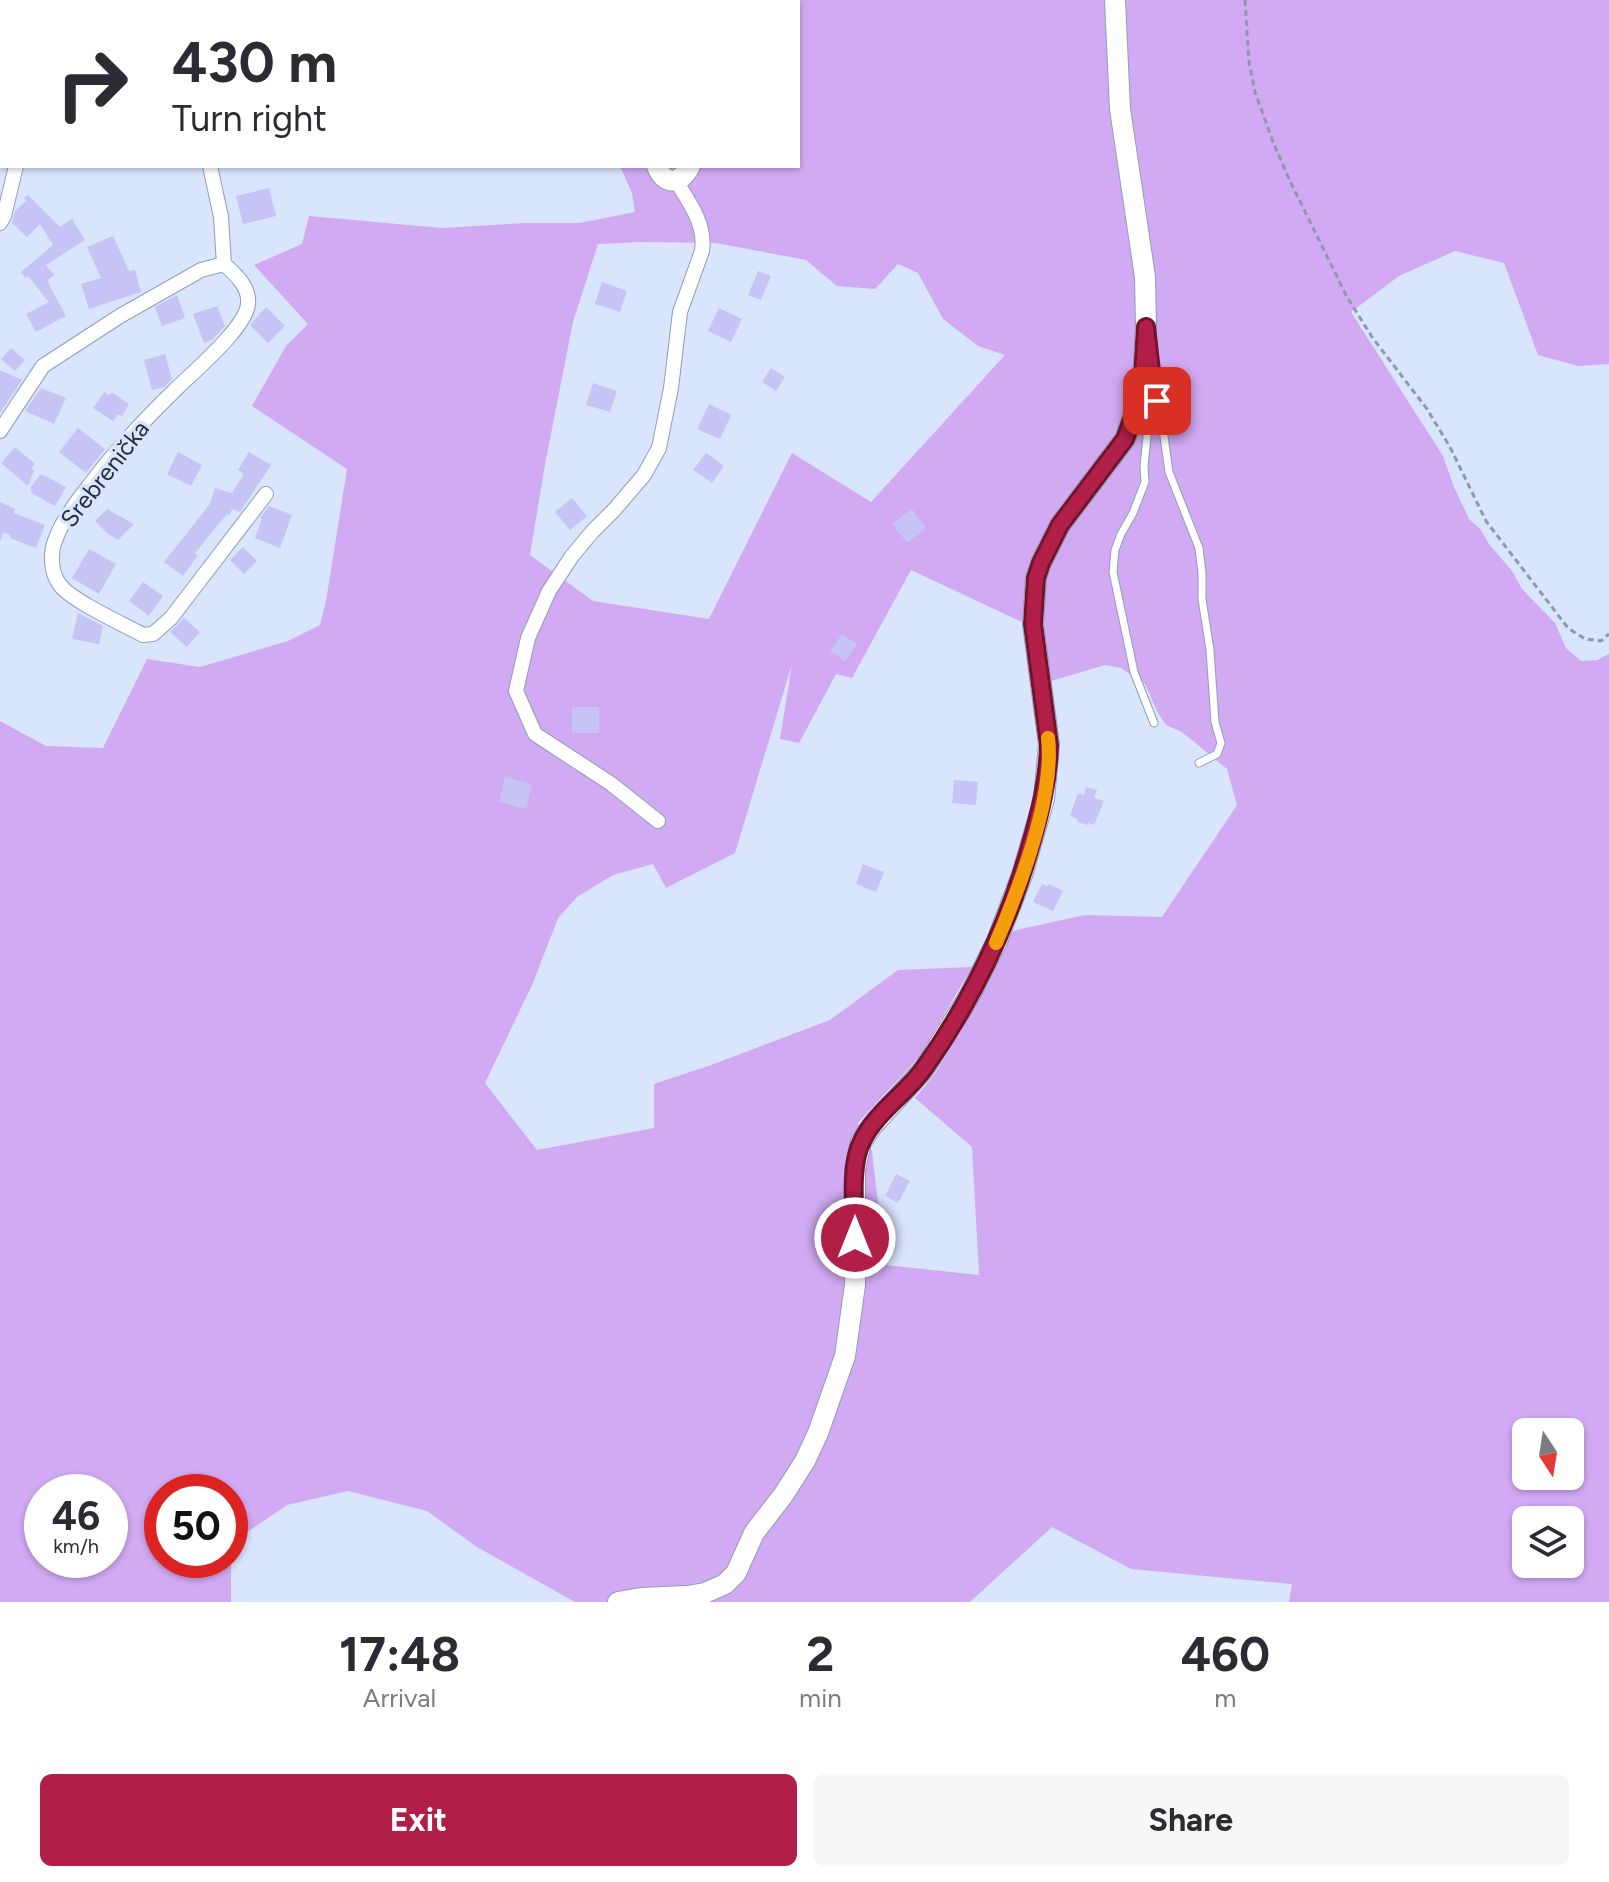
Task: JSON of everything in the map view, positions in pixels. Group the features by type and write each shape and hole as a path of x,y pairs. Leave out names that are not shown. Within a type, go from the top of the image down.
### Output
{"main road":[{"path":"618,1602 705,1593 725,1584 736,1573 754,1533 805,1461 845,1356 855,1285 855,1169 861,1142 924,1069 970,995 997,941 1022,875 1044,799 1049,763 1033,624 1036,578 1060,525 1125,439 1142,392 1145,277 1120,109 1115,0"},
{"path":"658,168 666,180 683,173"}],"street":[{"path":"0,223 16,168"},
{"path":"0,431 43,366 120,316 201,270 224,264 221,217 210,168"},
{"path":"658,821 610,783 535,734 516,691 528,638 549,591 572,556 644,475 659,448 671,388 680,312 704,240 683,173"},
{"name":"Srebrenička","path":"224,264 240,278 249,299 245,316 120,446 73,507 56,538 52,563 54,573 59,584 70,594 143,635 153,634 171,618 266,494"}],"lane":[{"path":"1146,327 1169,472 1199,548 1215,722 1221,743 1217,754 1199,763"},
{"path":"1154,723 1134,672 1113,572 1115,550 1145,482 1148,427 1157,401"}],"path":[{"path":"1245,0 1255,92 1273,142 1347,297 1372,337 1427,409 1450,447 1486,521 1529,579 1568,628 1585,639 1601,641 1609,634"}],"shaded area":[{"path":"800,0 1609,0 1609,364 1578,366 1538,355 1504,263 1455,251 1399,276 1351,312 1443,456 1469,519 1481,530 1522,589 1555,623 1566,648 1581,661 1597,660 1609,654 1609,1602 1289,1602 1292,1584 1131,1569 1052,1527 970,1602 575,1602 477,1547 427,1511 348,1491 287,1505 248,1531 248,1474 144,1474 144,1578 231,1578 231,1602 0,1602 0,721 46,746 103,748 147,659 200,667 288,641 320,625 347,469 252,406 286,346 308,324 254,265 302,244 309,216 441,228 580,223 635,212 632,193 621,168 800,168","holes":["716,243 806,260 837,286 875,289 898,264 918,273 943,319 978,346 1005,355 871,502 792,453 709,619 593,601 530,555 573,322 598,244","1052,559 1044,592 1043,622 1048,682 1105,665 1121,668 1145,684 1166,725 1182,732 1227,769 1237,805 1162,917 1085,915 1012,931 935,1074 915,1098 972,1147 979,1275 885,1265 872,1151 858,1123 920,1056 972,967 898,970 830,1020 654,1084 654,1128 537,1150 485,1083 533,983 558,918 577,897 613,875 653,864 666,888 735,853 792,664 780,739 799,743 836,674 852,678 911,570 1022,622 1026,584"]}],"building":[{"path":"269,188 276,216 243,224 236,196"},
{"path":"28,195 60,227 72,219 85,240 46,265 54,275 47,281 66,316 36,332 26,314 49,302 21,272 53,245 40,224 27,237 12,223 15,211"},
{"path":"113,236 129,271 135,270 141,292 89,309 81,284 101,278 87,247"},
{"path":"758,271 771,276 761,300 748,295"},
{"path":"602,282 627,291 620,312 595,304"},
{"path":"177,295 185,318 162,326 155,307"},
{"path":"217,306 225,326 213,339 204,343 193,314"},
{"path":"266,307 285,326 268,343 250,325"},
{"path":"719,308 742,319 731,342 708,331"},
{"path":"11,348 25,360 15,371 1,359"},
{"path":"165,354 172,379 164,387 152,390 144,360"},
{"path":"771,368 785,377 776,391 762,382"},
{"path":"0,370 22,380 0,413"},
{"path":"593,383 617,391 610,412 586,405"},
{"path":"41,388 66,398 54,424 25,411"},
{"path":"105,391 107,395 113,393 129,404 122,416 118,414 113,421 93,408"},
{"path":"709,404 731,415 720,439 697,429"},
{"path":"78,428 105,449 86,473 59,452"},
{"path":"15,447 35,464 28,486 1,463"},
{"path":"178,452 202,465 191,486 167,474"},
{"path":"249,452 271,465 240,512 232,509 230,515 227,514 195,553 198,555 183,576 164,562 210,504 215,488 232,493 244,474 238,470"},
{"path":"706,453 724,466 712,483 693,470"},
{"path":"41,474 66,487 55,506 31,493 30,488"},
{"path":"572,498 587,516 570,530 555,512"},
{"path":"0,502 15,509 14,513 45,525 36,548 10,538 4,532 0,541"},
{"path":"269,506 292,515 280,548 255,538 260,518"},
{"path":"107,509 134,524 118,540 95,521"},
{"path":"912,509 926,528 907,543 892,524"},
{"path":"243,547 257,561 244,574 230,560"},
{"path":"89,549 116,564 99,594 72,578"},
{"path":"143,582 163,596 149,616 129,601"},
{"path":"78,613 103,626 99,644 72,639"},
{"path":"184,618 200,632 187,647 170,632"},
{"path":"842,634 857,644 845,661 830,651"},
{"path":"572,707 599,707 599,733 572,733"},
{"path":"505,777 532,784 526,809 499,802"},
{"path":"954,780 978,782 976,805 952,803"},
{"path":"1086,787 1097,790 1094,798 1104,801 1094,825 1077,822 1070,816 1078,793 1084,795"},
{"path":"863,864 884,872 876,892 856,884"},
{"path":"1042,884 1063,891 1053,911 1033,902"},
{"path":"896,1174 910,1181 898,1203 885,1196"}],"slow traffic":[{"path":"996,943 1022,875 1044,799 1049,763 1048,738"}],"route":[{"path":"855,1238 855,1169 861,1142 924,1069 970,995 997,941 1022,875 1044,799 1049,763 1033,624 1036,578 1060,525 1125,439 1142,392 1146,327 1157,401"}]}
